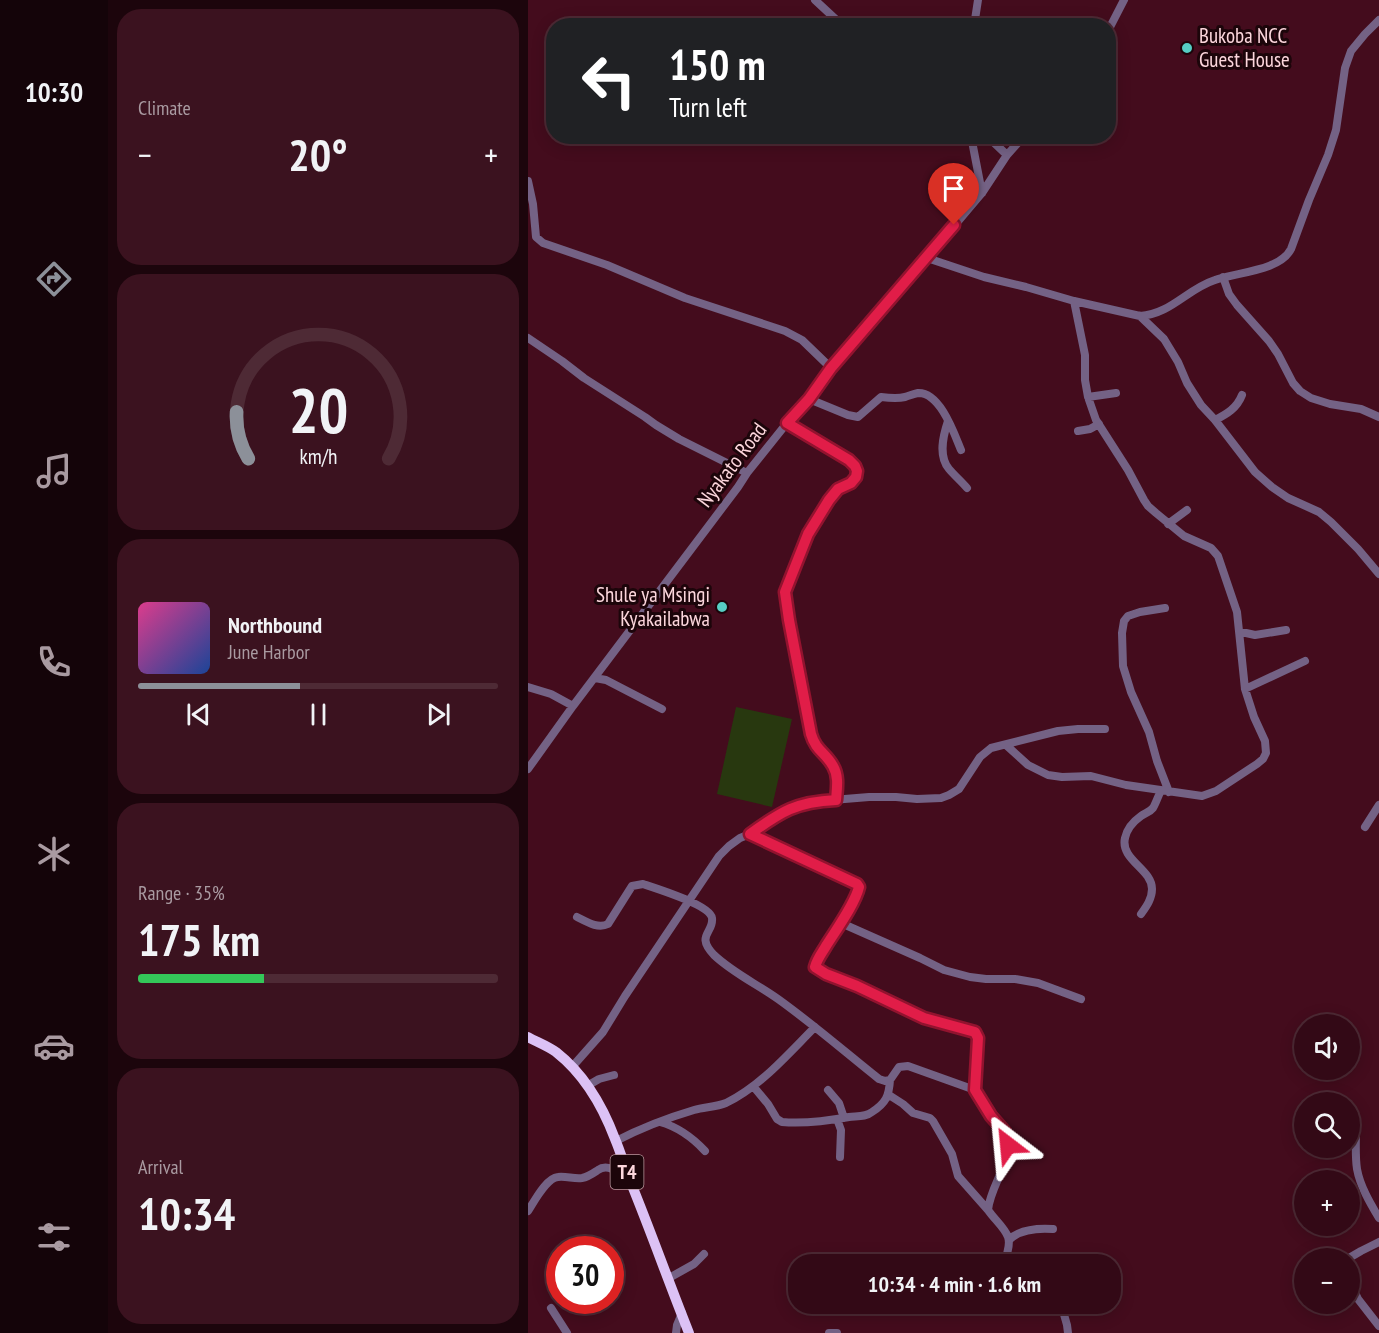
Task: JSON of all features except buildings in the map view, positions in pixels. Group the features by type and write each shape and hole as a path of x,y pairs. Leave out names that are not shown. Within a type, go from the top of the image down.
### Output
{"highway":[{"name":"T4","path":"528,1037 555,1051 572,1066 605,1116 689,1333"}],"street":[{"path":"815,0 834,18"},
{"path":"975,18 978,0"},
{"path":"1115,18 1124,0"},
{"path":"927,258 969,273 1035,289 1074,302 1140,316 1147,316 1166,309 1198,287 1223,277 1276,263 1289,254 1328,155 1336,130 1345,68 1351,51 1379,20"},
{"path":"973,144 982,192"},
{"path":"995,144 1007,155"},
{"name":"Nyakato Road","path":"528,769 747,473 809,399 831,368 982,192 1017,144"},
{"path":"528,181 536,237 543,243 618,269 685,298 785,331 802,340 831,368"},
{"path":"1223,277 1229,294 1269,341 1293,384 1300,391 1320,401 1361,410 1379,417"},
{"path":"1005,745 1028,765 1048,775 1090,776 1126,785 1202,796 1257,764 1263,759 1267,748 1245,689 1237,612 1215,551 1184,536 1144,501 1128,470 1099,424 1088,397 1085,355 1074,302"},
{"path":"1140,316 1164,339 1201,405 1255,472 1288,498 1318,512 1331,522 1379,574"},
{"path":"528,338 656,425 747,473"},
{"path":"809,399 848,416 858,417 881,398 894,399 924,393 939,404 961,450"},
{"path":"1088,397 1116,393"},
{"path":"1215,420 1236,407 1242,395"},
{"path":"948,421 943,443 943,456 948,468 967,488"},
{"path":"787,423 849,460 857,471 851,483 833,493 817,519 802,548 785,592 813,742 834,769 837,785 836,800"},
{"path":"1078,431 1090,429 1099,424"},
{"path":"1168,524 1187,510"},
{"path":"1165,608 1128,616 1122,626 1121,639 1123,666 1127,680 1149,732 1165,791"},
{"path":"1240,633 1255,635 1286,630"},
{"path":"1245,689 1305,661"},
{"path":"595,678 606,680 662,709"},
{"path":"528,687 551,694 573,706"},
{"path":"572,1066 603,1032 719,856 740,838 788,809 808,802 896,797 941,798 959,789 980,757 991,748 1058,731 1105,729"},
{"path":"1141,915 1150,900 1152,885 1130,858 1124,840 1131,825 1152,809 1165,791"},
{"path":"1365,827 1379,806"},
{"path":"750,834 857,884 859,887 815,967 924,1018 975,1032 978,1038 975,1090 991,1116 1005,1132 1008,1141 1004,1165 995,1183 988,1210"},
{"path":"577,917 598,926 605,926 632,886 636,884 643,884 689,901 710,913 712,917 705,937 708,948 714,954 734,971 777,998 879,1079 890,1080"},
{"path":"841,923 950,972 970,977 1015,979 1038,983 1081,999"},
{"path":"616,1141 636,1130 694,1110 726,1103 753,1086 815,1027"},
{"path":"753,1086 777,1119 782,1122 821,1122 873,1112 889,1095 890,1080 899,1066 908,1066 975,1090"},
{"path":"587,1086 599,1079 614,1075"},
{"path":"828,1090 839,1103 840,1157"},
{"path":"889,1095 913,1113 932,1119 952,1154 958,1176 1008,1235 1009,1247 1006,1254"},
{"path":"660,1122 679,1129 705,1151"},
{"path":"1356,1158 1359,1177 1379,1218"},
{"path":"528,1211 553,1178 583,1178 605,1167 615,1170 630,1181"},
{"path":"1009,1240 1017,1233 1043,1228 1053,1229"},
{"path":"1360,1252 1379,1242"},
{"path":"669,1278 694,1264 704,1254"},
{"path":"1360,1302 1379,1326"},
{"path":"675,1332 682,1313"},
{"path":"555,1314 567,1333"},
{"path":"1064,1314 1068,1333"},
{"path":"829,1333 837,1333"}],"green space":[{"path":"736,707 792,719 772,807 717,794"}],"place":[{"name":"Bukoba NCC Guest House","path":"1187,48"},
{"name":"Shule ya Msingi Kyakailabwa","path":"722,607"}],"route":[{"path":"954,225 831,368 809,399 787,423 849,460 857,471 851,483 833,493 808,534 785,592 811,734 813,742 834,769 837,777 836,800 797,805 770,819 750,834 857,884 859,887 857,893 815,967 924,1018 975,1032 978,1038 975,1090 984,1107 1005,1132 1008,1145"}]}
